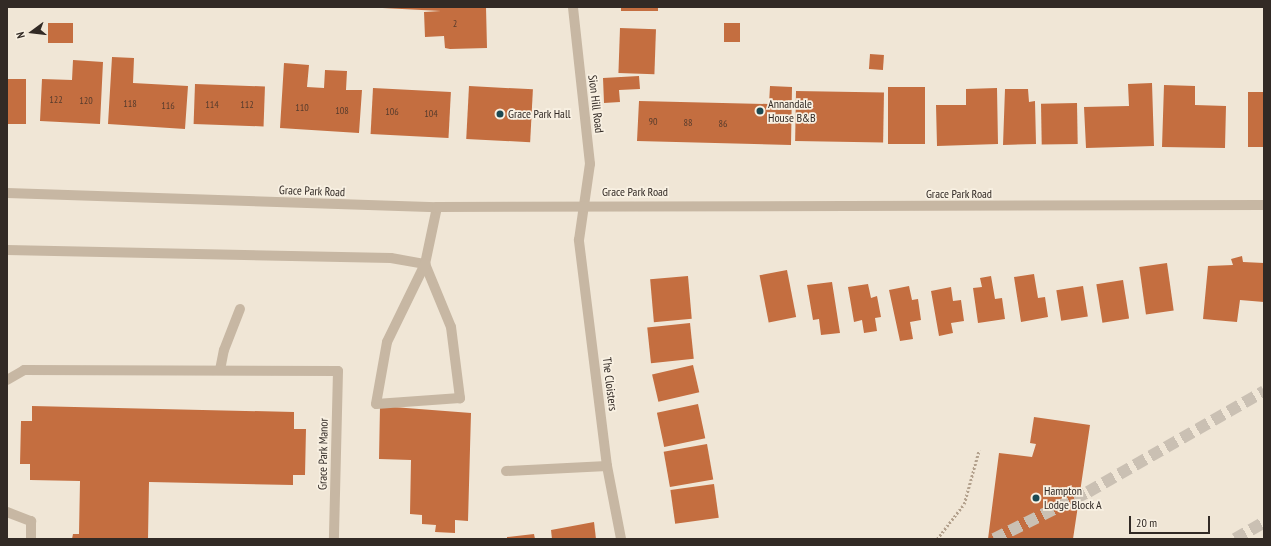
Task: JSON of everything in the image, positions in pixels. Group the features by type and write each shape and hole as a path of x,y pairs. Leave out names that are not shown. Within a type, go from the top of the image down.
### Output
{"street":[{"name":"Sion Hill Road","path":"573,7 590,164 587,204"},
{"name":"Grace Park Road","path":"7,193 437,207 587,204 1264,205"},
{"name":"The Cloisters","path":"587,204 579,240 608,466 621,539"},
{"path":"425,264 451,327 460,398 376,404 387,342 425,264 437,207"},
{"path":"7,250 391,258 425,264"},
{"path":"7,380 24,370 220,370 224,350 240,309"},
{"name":"Grace Park Manor","path":"220,370 338,371 334,539"},
{"path":"506,471 608,466"},
{"path":"7,512 31,521 31,539"}],"path":[{"path":"937,539 964,504 979,450"}],"building":[{"path":"363,7 486,7 487,48 450,49 445,48 444,36 425,37 424,12 441,11"},
{"path":"621,7 658,7 658,11 621,11"},
{"path":"48,23 73,23 73,43 48,43"},
{"path":"724,23 740,23 740,42 724,42"},
{"path":"620,28 656,29 654,74 618,73"},
{"path":"870,54 884,55 883,70 869,69"},
{"path":"112,57 134,58 133,83 188,86 185,129 108,124"},
{"path":"73,60 103,62 100,124 40,121 42,79 72,80"},
{"path":"284,63 309,65 307,87 324,88 325,70 347,71 346,90 362,90 359,133 280,128"},
{"path":"639,76 640,89 619,90 620,102 604,103 603,78"},
{"path":"7,79 26,79 26,124 7,124"},
{"path":"1152,83 1154,146 1086,148 1084,107 1129,106 1128,84"},
{"path":"195,84 265,86 264,126 194,124"},
{"path":"1164,85 1195,86 1195,105 1226,106 1225,148 1162,147"},
{"name":"Grace Park Hall","path":"469,86 533,89 530,142 466,139"},
{"path":"770,86 792,87 791,145 637,141 639,101 769,104"},
{"path":"888,87 925,87 925,144 888,144"},
{"path":"373,88 451,92 448,138 371,134"},
{"path":"997,88 998,144 937,146 936,105 966,105 966,89"},
{"path":"1005,89 1028,89 1029,102 1035,101 1036,144 1003,145"},
{"path":"796,91 884,93 883,143 795,141"},
{"path":"1248,92 1264,92 1264,147 1248,147"},
{"path":"1077,103 1078,144 1042,145 1041,104"},
{"path":"1242,256 1243,262 1264,263 1264,302 1240,300 1237,322 1203,319 1208,266 1233,265 1231,259"},
{"path":"1167,263 1174,311 1146,314 1139,267"},
{"path":"787,270 796,317 769,322 760,275"},
{"path":"1034,274 1038,298 1045,297 1048,317 1021,322 1014,277"},
{"path":"688,276 692,319 654,322 650,279"},
{"path":"991,276 995,299 1002,298 1005,319 978,323 973,288 982,287 980,278"},
{"path":"1123,280 1129,319 1102,323 1096,284"},
{"path":"832,282 840,333 821,335 819,319 813,320 807,285"},
{"path":"868,284 871,298 877,296 881,317 875,318 877,331 864,333 862,320 854,322 848,287"},
{"path":"909,286 912,300 918,299 921,320 910,322 913,339 900,341 889,290"},
{"path":"1083,286 1088,317 1061,321 1056,290"},
{"path":"951,287 953,301 961,300 964,321 951,323 953,333 939,336 931,291"},
{"path":"690,323 694,359 651,363 647,327"},
{"path":"693,365 699,392 658,402 652,374"},
{"path":"698,404 705,438 664,447 657,413"},
{"path":"32,406 294,412 294,429 306,429 305,475 293,475 293,485 149,482 148,539 72,539 73,534 79,534 80,481 30,480 30,464 20,464 21,421 32,421"},
{"path":"380,406 471,413 468,521 455,520 455,533 435,532 436,525 422,524 422,515 410,514 411,460 379,459"},
{"name":"Hampton Lodge Block A","path":"1034,417 1090,425 1073,539 988,539 999,453 1032,457 1036,444 1030,443"},
{"path":"707,444 713,479 670,487 664,452"},
{"path":"714,484 719,518 675,524 670,490"},
{"path":"594,522 596,539 552,539 551,530"},
{"path":"534,534 535,539 507,539 507,537"}],"tunnel":[{"path":"994,539 1088,492 1264,391"},
{"path":"1235,539 1264,522"}],"place":[{"name":"Annandale House B&B","path":"760,111"},
{"name":"Grace Park Hall","path":"500,114"},
{"name":"Hampton Lodge Block A","path":"1036,498"}]}
